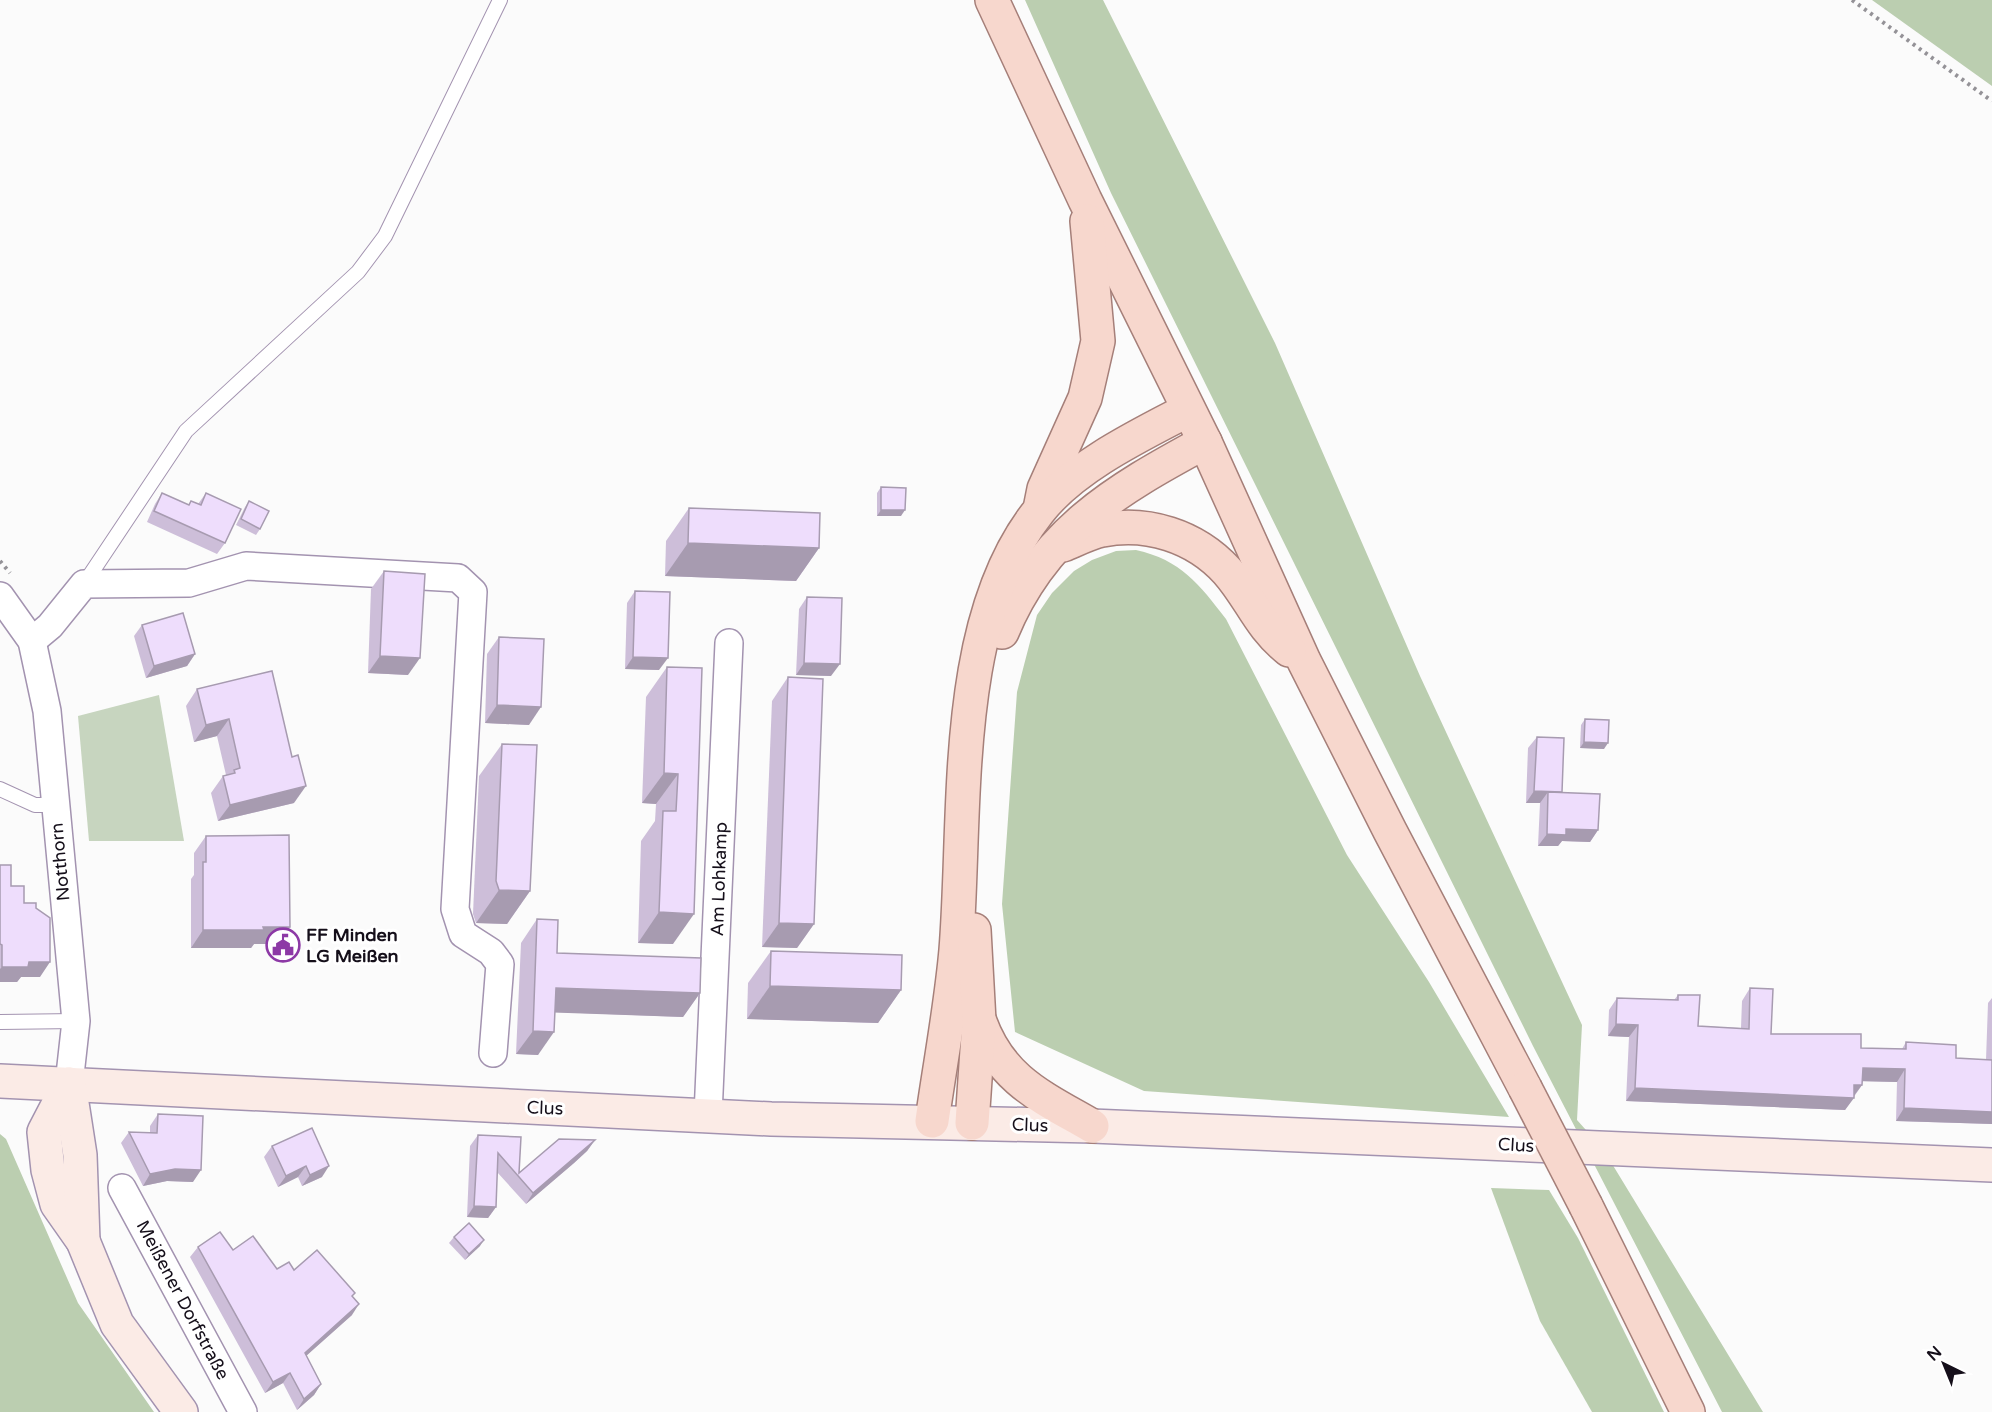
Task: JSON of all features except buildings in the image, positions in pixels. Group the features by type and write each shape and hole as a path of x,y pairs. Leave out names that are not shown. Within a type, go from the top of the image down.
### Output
{"main road":[{"path":"992,0 1085,200 1204,442 1304,662 1389,831 1586,1206 1688,1412"},
{"path":"1040,508 1044,489 1085,398 1098,341 1085,200"},
{"path":"932,1121 956,951 971,700 978,650 994,598 1021,535 1040,508 1084,470 1118,447 1188,410"},
{"path":"972,1123 979,1021 974,948 975,864 981,748 997,646 1015,601 1050,550 1086,515 1133,480 1204,442"},
{"path":"1050,550 1100,530 1139,526 1185,538 1227,570 1271,635 1304,662"},
{"path":"979,1021 988,1046 1018,1083 1092,1126"},
{"name":"Clus","path":"0,1081 708,1115 1092,1126 1992,1165"},
{"path":"69,1084 80,1155 82,1241 117,1324 181,1412"}],"street":[{"path":"32,641 50,626 84,584 189,583 246,566 458,578 473,592 455,909 463,934 491,952 500,964 493,1053"},
{"name":"Notthorn","path":"0,596 32,641 47,711 76,1021 69,1084"},
{"name":"Am Lohkamp","path":"708,1115 729,643"},
{"name":"Meißener Dorfstraße","path":"122,1188 243,1412"}],"lane":[{"path":"84,584 186,431 358,272 385,236 501,0"},
{"path":"0,789 35,805 55,805"},
{"path":"0,1022 76,1021"}],"path":[{"path":"1852,0 1992,101"}],"green space":[{"path":"1025,0 1103,0 1275,343 1420,676 1582,1025 1577,1120 1603,1149 1763,1412 1722,1412 1533,1046 1111,193"},
{"path":"1872,0 1992,0 1992,86"},
{"path":"1136,550 1165,560 1188,575 1226,619 1347,855 1429,982 1509,1117 1144,1091 1015,1032 1002,904 1017,692 1037,615 1052,593 1074,571 1092,560 1116,551"},
{"path":"159,695 184,841 89,841 78,716"},
{"path":"0,1134 6,1139 78,1303 154,1412 0,1412"},
{"path":"1491,1188 1549,1190 1578,1238 1664,1412 1592,1412 1540,1321"}],"place":[{"name":"FF Minden LG Meißen","path":"283,945"}]}
